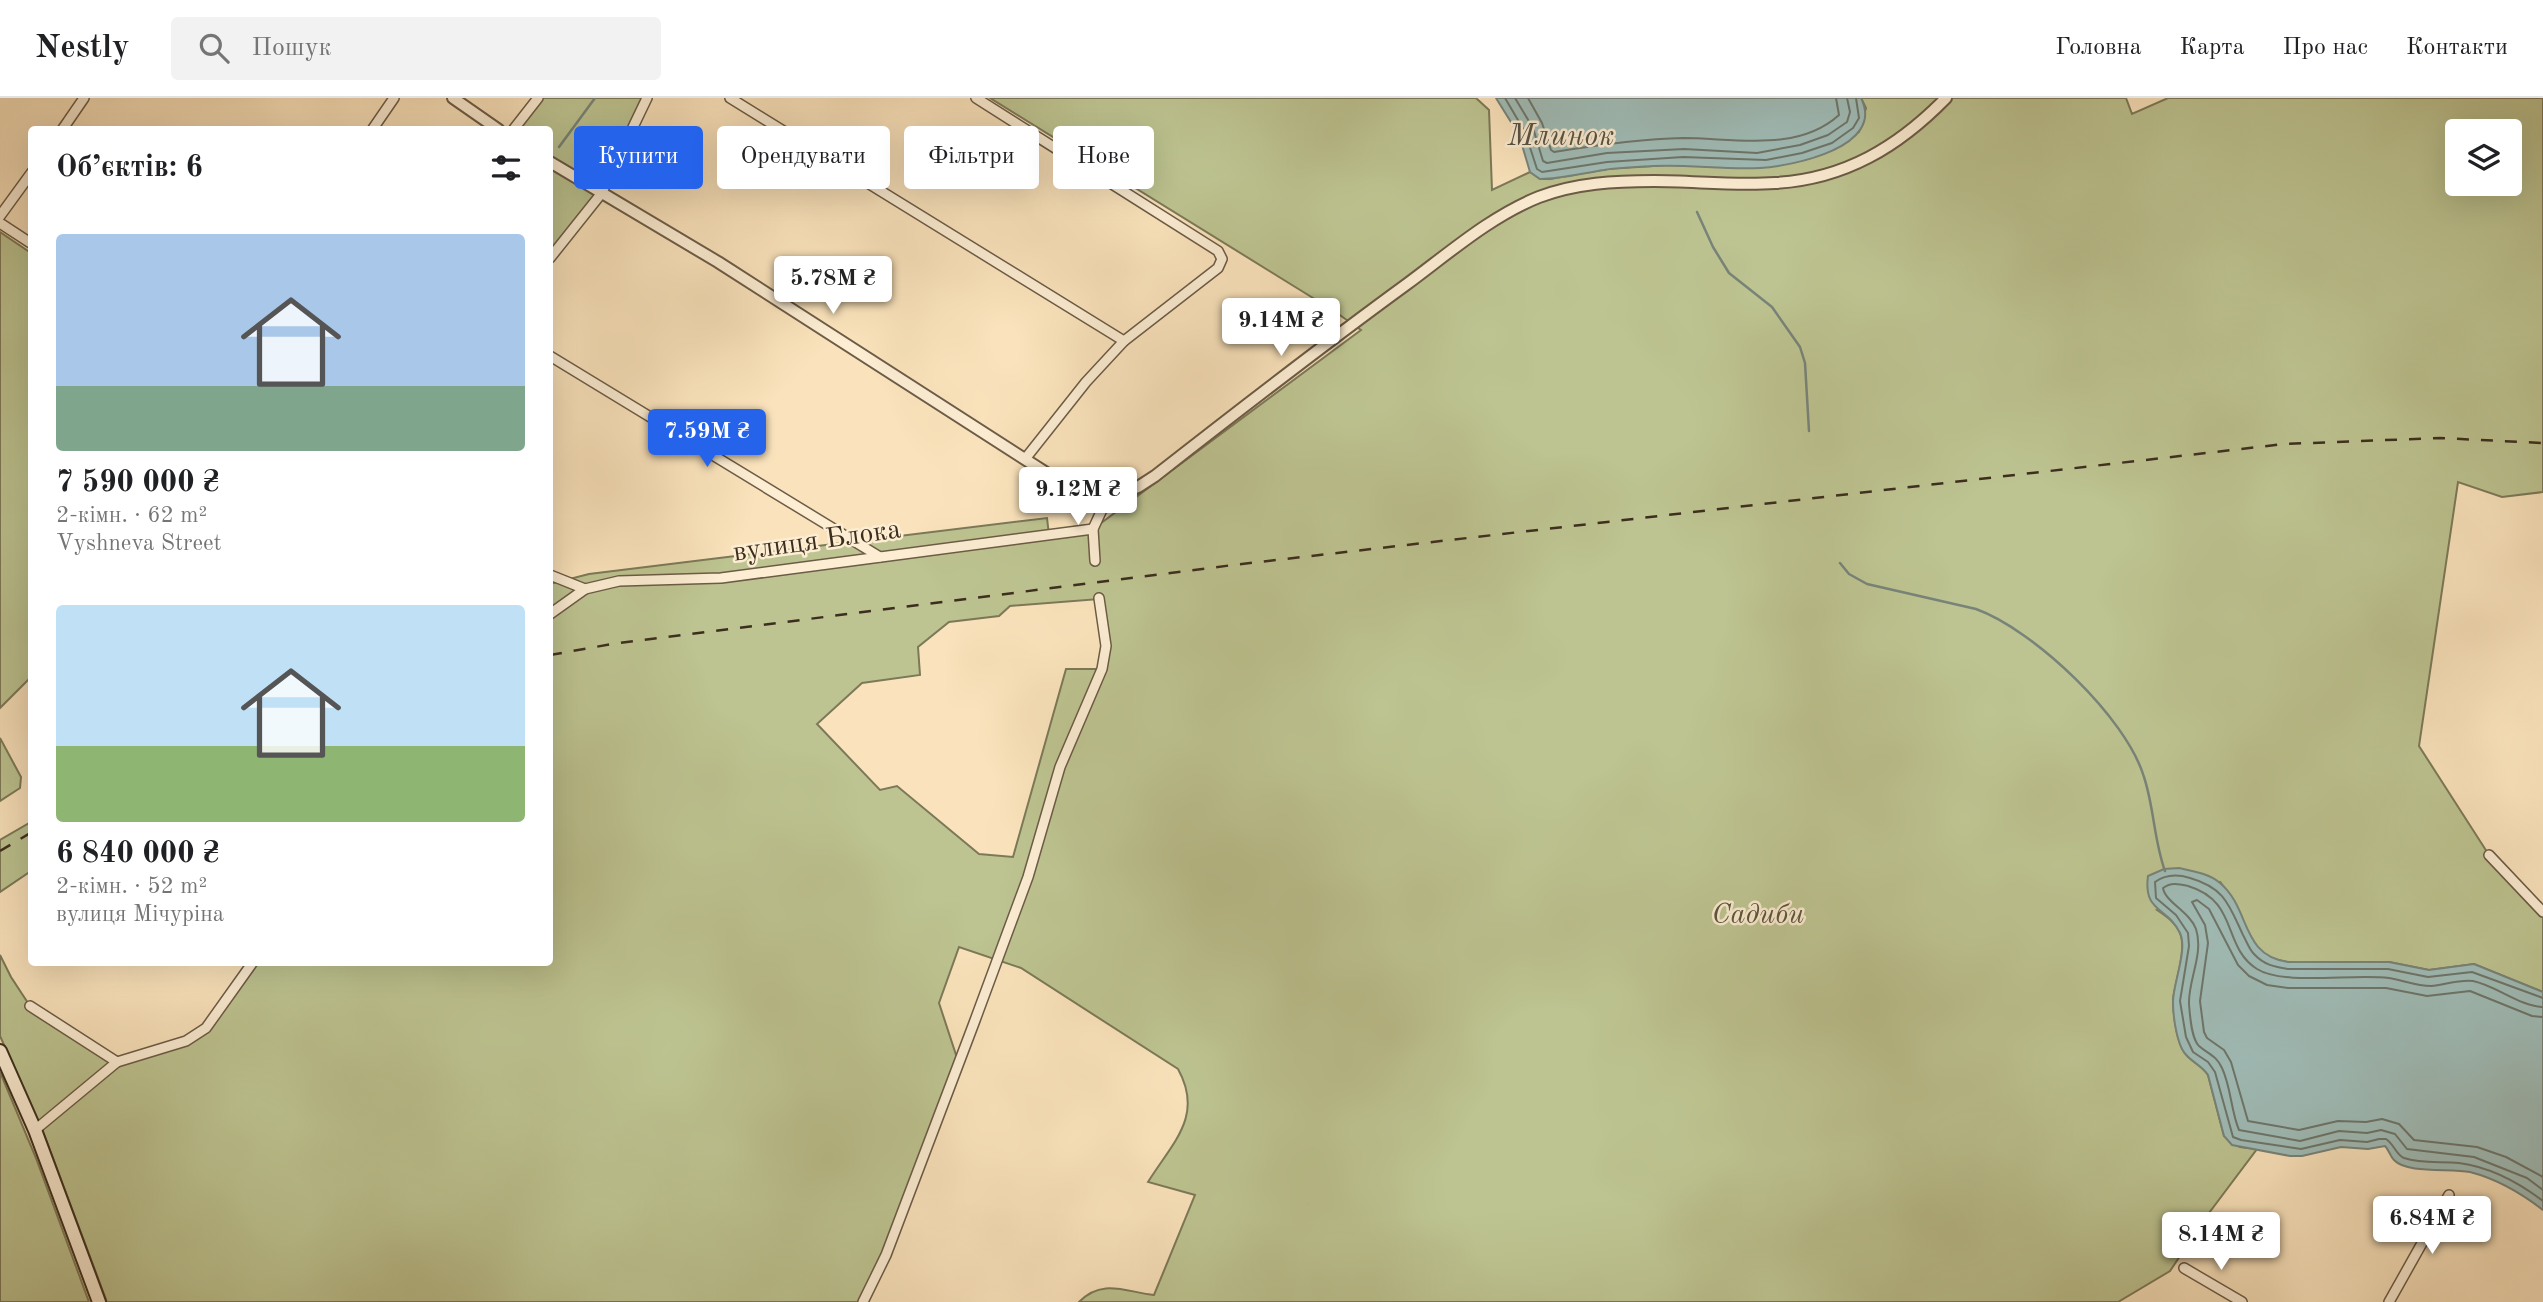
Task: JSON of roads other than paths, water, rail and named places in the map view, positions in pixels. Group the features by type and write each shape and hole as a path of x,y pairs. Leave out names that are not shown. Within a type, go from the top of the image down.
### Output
{"main road":[{"path":"0,1051 35,1130 99,1302"}],"street":[{"path":"65,126 84,98"},
{"path":"375,126 394,98"},
{"path":"453,98 493,126"},
{"path":"516,126 538,98"},
{"path":"553,254 601,194 647,98"},
{"path":"730,98 1124,341"},
{"path":"976,98 1218,251 1222,259 1218,268 1124,341 1086,382 1025,459"},
{"path":"553,164 718,262 1090,500 1106,501 1155,476 1467,239 1525,204 1563,190 1609,182 1772,184 1819,176 1877,155 1908,134 1946,98"},
{"path":"0,216 28,178"},
{"path":"0,223 28,241"},
{"path":"553,358 880,557"},
{"path":"1095,561 1093,529 1106,501"},
{"name":"вулиця Блока","path":"585,589 619,581 721,578 1093,529"},
{"path":"553,576 585,589"},
{"path":"553,612 585,589"},
{"path":"863,1302 886,1255 974,1023 1028,877 1060,767 1102,669 1106,646 1099,598"},
{"path":"2489,855 2543,912"},
{"path":"35,1130 117,1062 196,1036 213,1020 250,966"},
{"path":"30,1006 117,1062"},
{"path":"2389,1302 2449,1195"},
{"path":"2184,1268 2242,1302"}],"water":[{"name":"Млинок","path":"1496,98 1861,98 1865,115 1860,129 1849,141 1832,151 1793,163 1760,168 1628,167 1540,179 1530,172 1519,135"},
{"path":"2179,868 2206,875 2220,883 2237,905 2254,941 2273,958 2288,962 2389,962 2429,970 2474,964 2543,992 2543,1210 2490,1178 2470,1172 2418,1169 2400,1164 2385,1146 2368,1149 2341,1147 2290,1156 2232,1145 2224,1136 2208,1075 2188,1057 2180,1044 2173,1002 2182,940 2175,925 2153,903 2147,888 2148,876 2164,869"}],"waterway":[{"path":"559,147 595,98"},
{"path":"1697,212 1729,273 1772,307 1800,347 1805,363 1809,431"},
{"path":"1840,563 1849,574 1867,584 1976,609 1999,620 2024,636 2075,678 2118,728 2134,753 2147,788 2165,871"}],"railway":[{"path":"553,654 612,644 1233,565 2284,444 2440,438 2543,443"},
{"path":"0,851 28,834"}],"park label":[{"name":"Садиби","path":"1758,916"}]}
